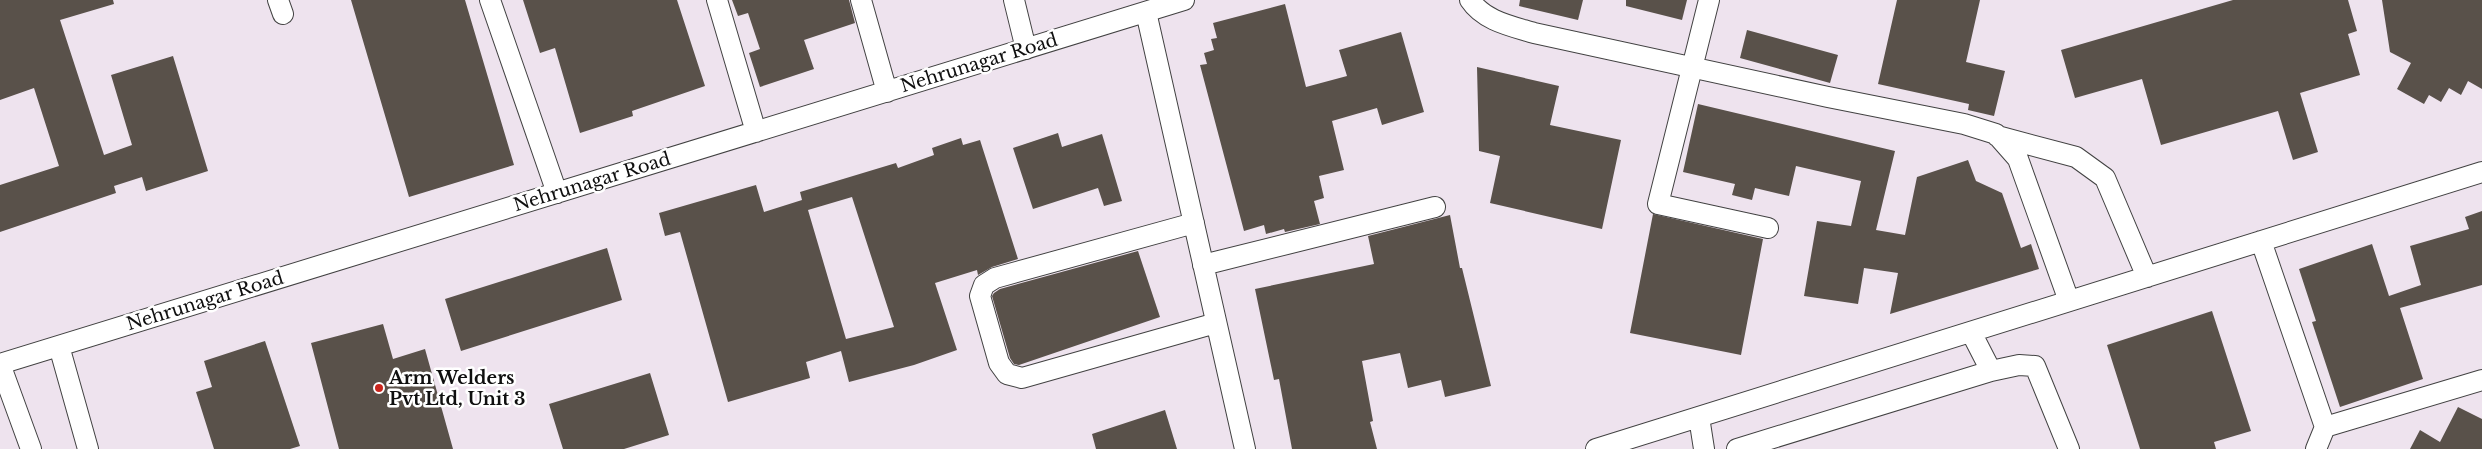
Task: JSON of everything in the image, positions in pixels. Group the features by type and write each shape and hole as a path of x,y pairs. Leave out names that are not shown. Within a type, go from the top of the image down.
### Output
{"street":[{"path":"490,0 557,193"},
{"path":"718,0 756,132"},
{"path":"861,0 887,92"},
{"path":"1014,0 1026,49"},
{"name":"Nehrunagar Road","path":"0,364 1184,0"},
{"path":"1470,0 1474,7 1499,23 1694,68 1988,130 1997,136 2018,159 2069,301"},
{"path":"1709,0 1694,68 1658,204 1768,228"},
{"path":"1146,12 1245,449"},
{"path":"1997,136 2076,157 2105,178 2146,277"},
{"path":"1596,449 2482,172"},
{"path":"1203,265 1435,207"},
{"path":"1194,224 996,278 984,285 980,296 999,364 1006,374 1022,378 1216,323"},
{"path":"2260,241 2325,428 2316,449"},
{"path":"1971,332 1991,372"},
{"path":"59,346 88,449"},
{"path":"0,364 31,449"},
{"path":"1737,449 2019,365 2035,366 2069,449"},
{"path":"2325,428 2482,380"},
{"path":"1699,417 1704,449"}],"shaded area":[{"path":"0,0 2482,0 2482,449 0,449"}],"building":[{"path":"0,0 113,0 114,4 60,20 104,155 132,145 111,75 173,56 208,171 146,191 142,177 114,186 116,193 0,232 0,185 59,166 34,88 0,100"},
{"path":"351,0 465,0 514,165 409,197"},
{"path":"523,0 677,0 705,86 632,111 633,116 580,133 555,48 540,53"},
{"path":"732,0 849,0 855,23 804,40 814,69 760,87 749,53 760,49 748,13 738,16"},
{"path":"1520,0 1583,0 1578,20 1519,6"},
{"path":"1626,0 1687,0 1682,20 1626,6"},
{"path":"1897,0 1980,0 1966,62 2005,71 1994,116 1968,110 1969,104 1878,84"},
{"path":"2233,0 2348,0 2357,31 2348,34 2360,75 2300,93 2318,152 2293,160 2278,111 2161,145 2142,79 2075,98 2061,50"},
{"path":"2382,0 2482,0 2482,89 2468,81 2461,95 2449,88 2441,102 2429,95 2424,104 2397,89 2411,63 2390,52"},
{"path":"1285,4 1306,87 1347,76 1339,50 1401,32 1424,112 1382,125 1377,108 1332,121 1344,170 1319,176 1324,198 1314,201 1320,224 1285,232 1284,229 1266,234 1264,225 1244,231 1200,65 1207,64 1204,53 1214,50 1211,39 1217,38 1213,23"},
{"path":"1747,30 1838,55 1830,83 1740,58"},
{"path":"1477,67 1559,86 1550,125 1621,140 1602,229 1490,203 1500,156 1479,151"},
{"path":"1698,104 1895,151 1876,230 1905,235 1917,177 1968,160 1976,181 2002,193 2021,248 2031,244 2039,269 1890,314 1898,273 1864,268 1858,304 1804,296 1817,221 1851,226 1861,181 1796,166 1789,196 1755,188 1752,200 1732,195 1735,184 1683,172"},
{"path":"1058,133 1062,147 1102,134 1122,201 1104,206 1098,188 1033,209 1013,148"},
{"path":"961,138 963,145 980,140 1018,259 992,267 978,275 977,270 935,283 957,350 914,365 849,382 841,351 806,362 810,378 728,402 680,232 665,236 659,213 756,185 764,212 802,200 800,192 896,163 898,168 934,155 932,148","holes":["852,197 894,327 846,339 808,210"]},
{"path":"2482,211 2482,285 2400,308 2423,379 2340,407 2312,322 2316,321 2299,269 2372,244 2389,296 2421,285 2410,246 2469,229 2465,217"},
{"path":"1653,214 1763,239 1741,355 1630,333"},
{"path":"1450,215 1460,268 1462,268 1491,386 1445,397 1441,380 1408,388 1400,353 1362,361 1373,421 1370,422 1377,449 1292,449 1279,379 1274,380 1255,289 1374,264 1368,236"},
{"path":"607,248 622,300 461,351 445,299"},
{"path":"1138,251 1160,317 1019,365 1014,364 1010,358 992,296 994,293 1000,289"},
{"path":"2212,311 2251,431 2214,442 2216,449 2140,449 2107,345"},
{"name":"Arm Welders Pvt Ltd, Unit 3","path":"383,324 393,359 425,349 453,449 339,449 311,343"},
{"path":"265,341 300,446 290,449 214,449 196,392 212,387 204,361"},
{"path":"650,373 669,435 624,449 563,449 549,404"},
{"path":"2458,407 2482,419 2482,449 2410,449 2420,430 2440,442"},
{"path":"1165,410 1177,449 1096,449 1092,434"}],"place":[{"name":"Arm Welders Pvt Ltd, Unit 3","path":"379,388"}]}
